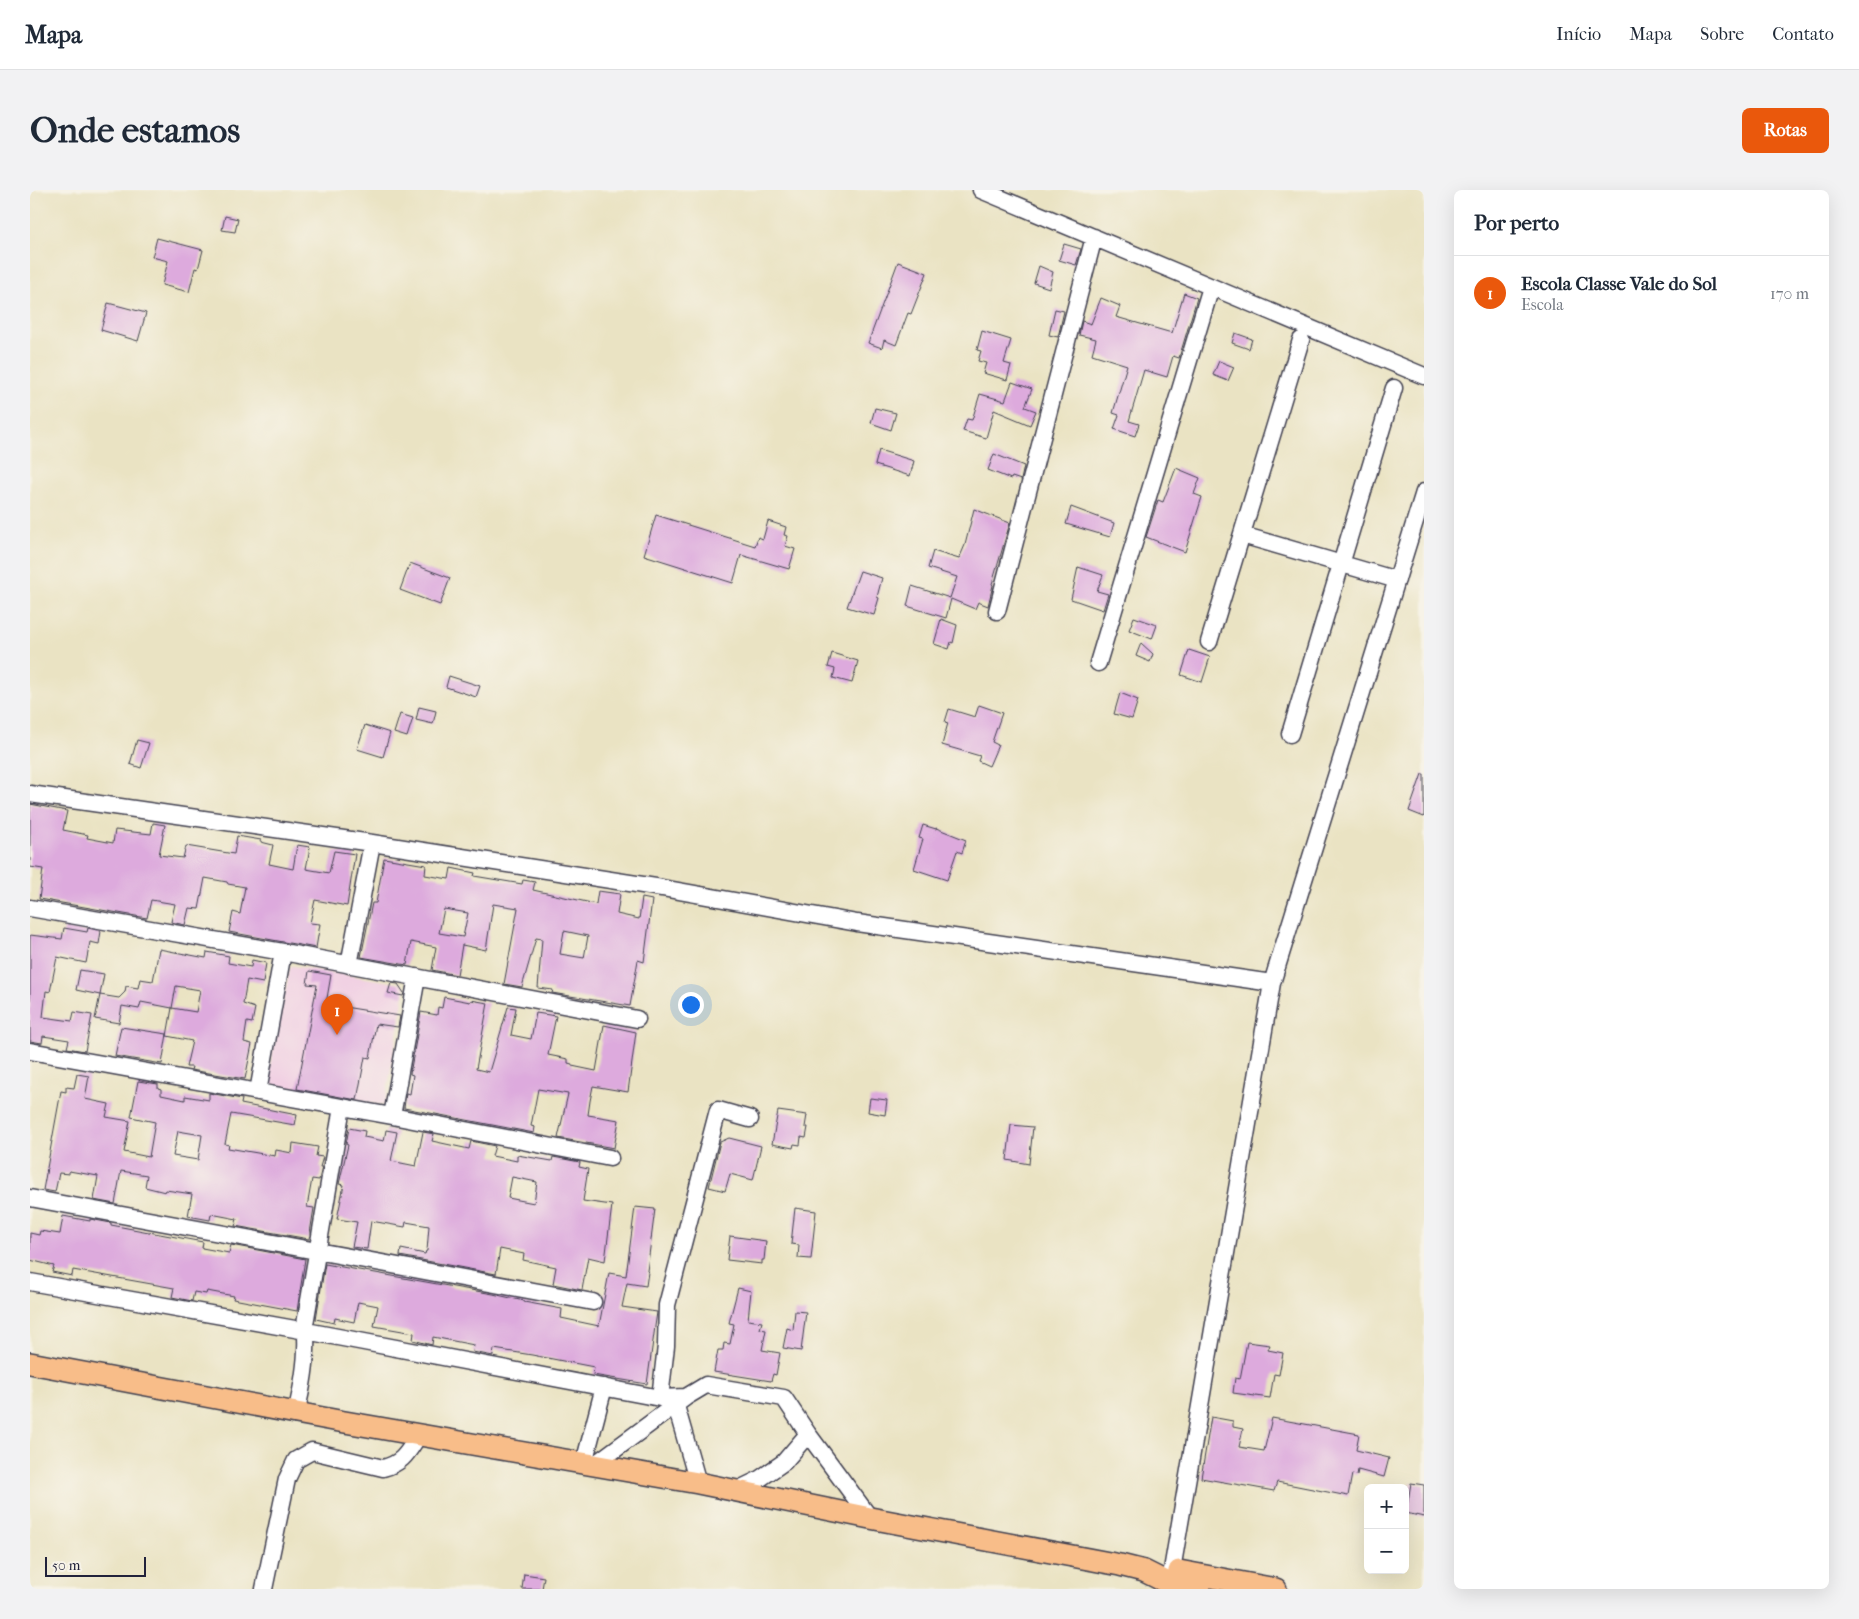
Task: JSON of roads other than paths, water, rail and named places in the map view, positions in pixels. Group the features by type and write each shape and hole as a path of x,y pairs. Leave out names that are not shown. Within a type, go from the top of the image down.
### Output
{"main road":[{"path":"30,1363 296,1413 698,1483 1170,1576 1276,1589"},
{"path":"1170,1576 1199,1589"}],"street":[{"path":"981,190 1424,376"},
{"path":"997,611 1094,237"},
{"path":"1098,663 1211,287"},
{"path":"1209,642 1302,340"},
{"path":"1290,734 1394,388"},
{"path":"1170,1576 1272,983 1424,492"},
{"path":"1242,535 1397,580"},
{"path":"30,794 372,842 662,888 857,922 1272,983"},
{"path":"349,965 372,842"},
{"path":"30,908 282,952 637,1019"},
{"path":"258,1092 282,952"},
{"path":"392,1116 416,977"},
{"path":"30,1051 392,1116 610,1158"},
{"path":"296,1413 302,1382 305,1324 342,1107"},
{"path":"660,1398 666,1346 667,1305 718,1110 750,1119"},
{"path":"30,1198 593,1302"},
{"path":"30,1282 306,1331 681,1402"},
{"path":"589,1464 706,1385 784,1398 870,1518"},
{"path":"589,1464 604,1387"},
{"path":"681,1402 698,1483"},
{"path":"735,1491 758,1480 784,1462 808,1434"},
{"path":"264,1589 287,1479 296,1460 312,1452 383,1468 393,1466 402,1460 419,1435"}],"place":[{"name":"Escola Classe Vale do Sol","path":"337,1035"}]}
